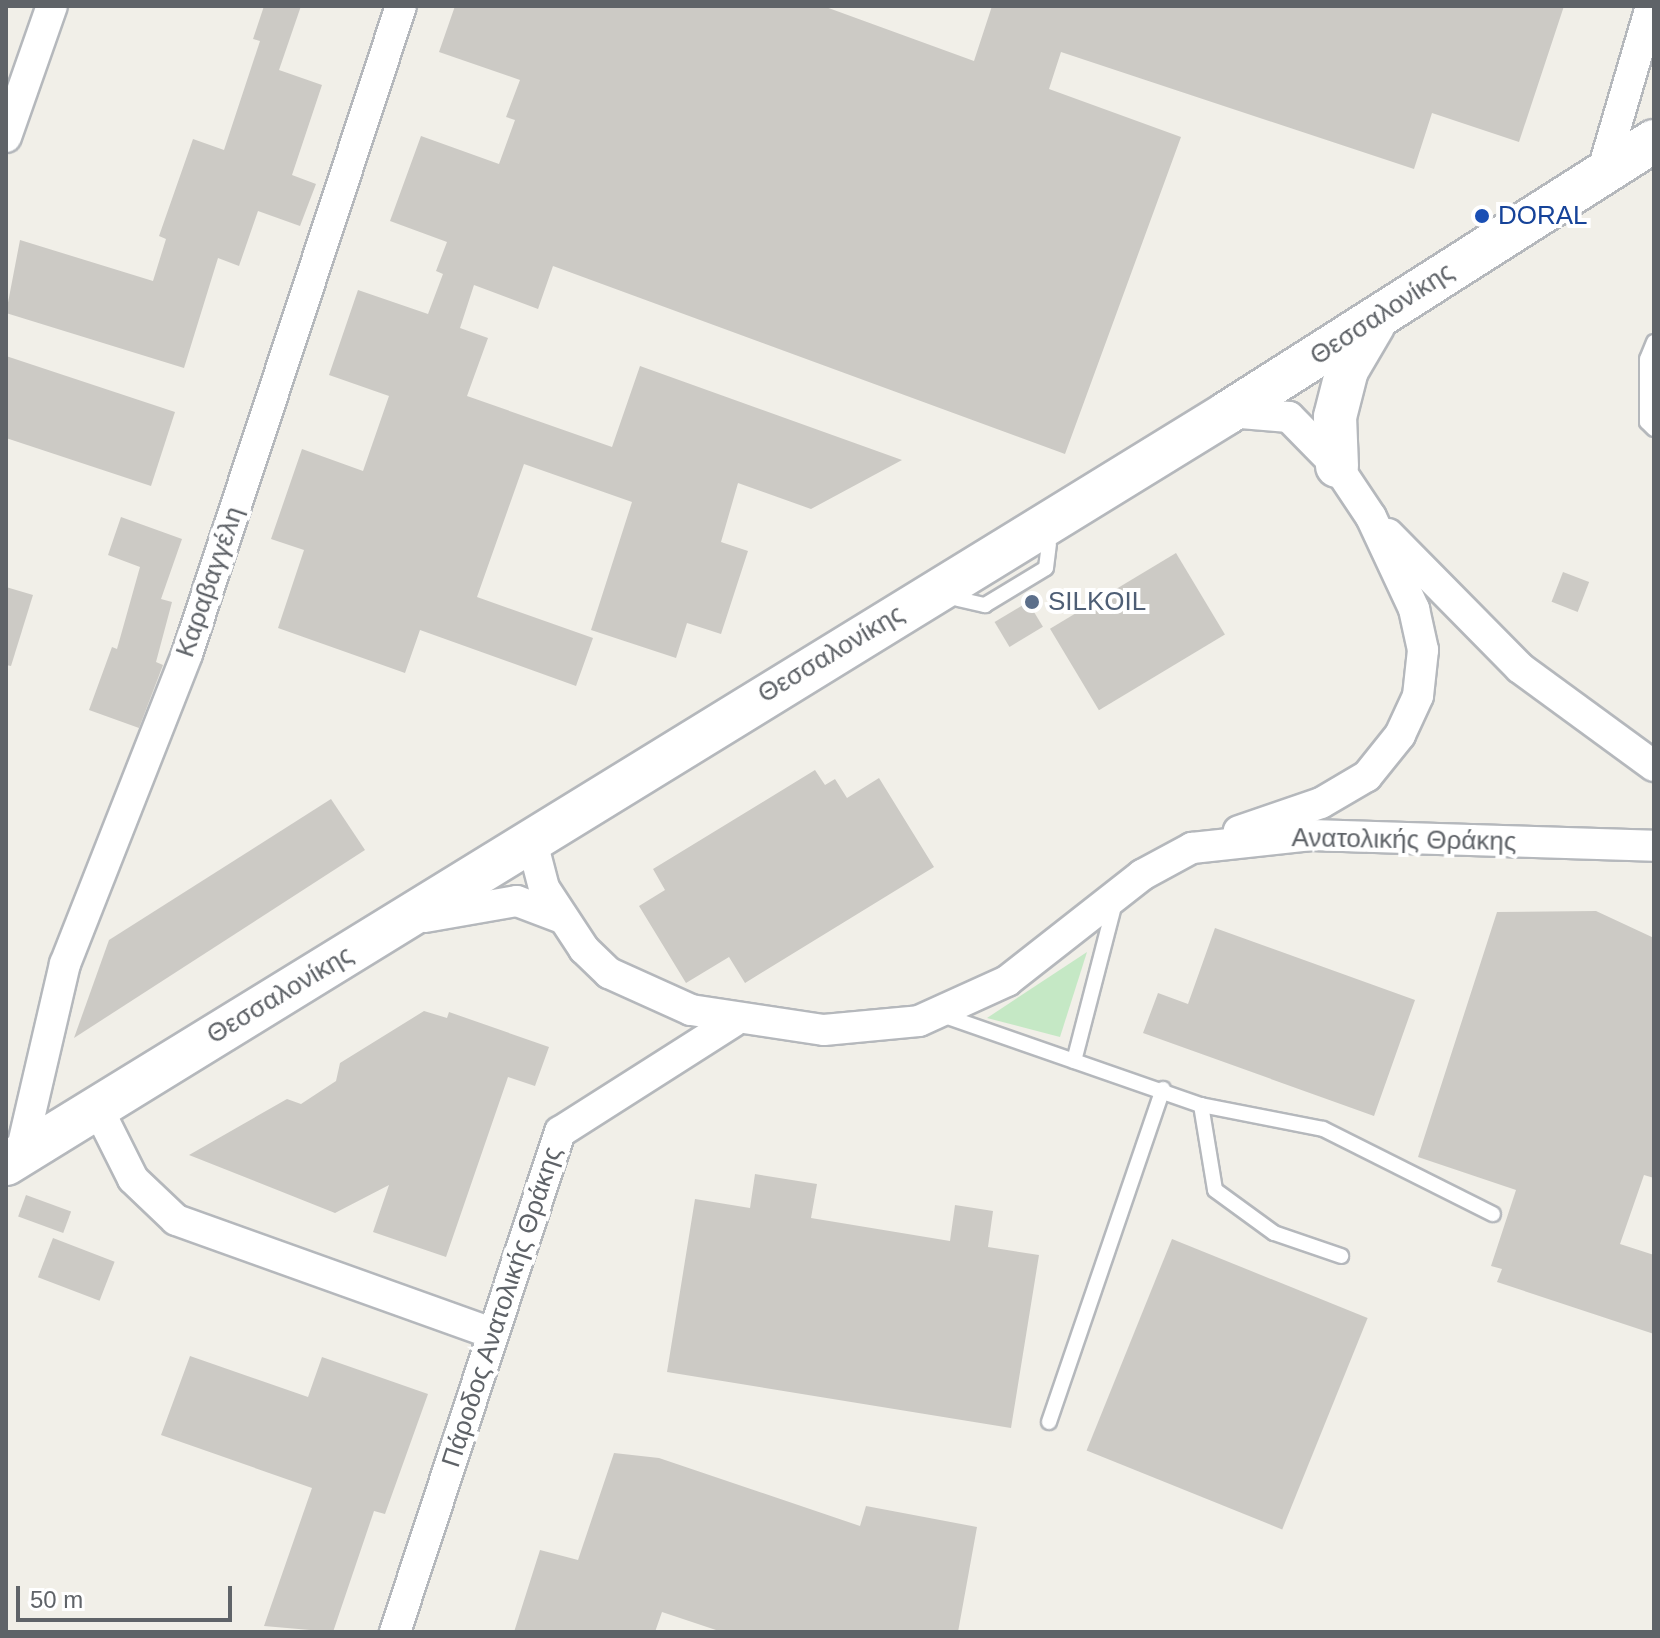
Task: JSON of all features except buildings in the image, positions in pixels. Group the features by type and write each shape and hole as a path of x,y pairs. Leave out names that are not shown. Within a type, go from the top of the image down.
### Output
{"main road":[{"name":"Θεσσαλονίκης","path":"24,1138 97,1107 397,924 531,838 1227,413 1654,141"},
{"path":"1337,466 1335,417 1347,370 1378,317"}],"street":[{"path":"6,137 52,6"},
{"name":"Καραβαγγέλη","path":"24,1138 65,964 187,654 401,6"},
{"path":"1602,173 1651,6"},
{"path":"1192,848 1321,803 1367,776 1400,735 1418,696 1423,650 1414,609 1371,517 1337,466 1289,417 1227,413"},
{"path":"1371,517 1520,668 1654,766"},
{"name":"Ανατολικής Θράκης","path":"531,838 544,888 562,918 609,973 643,993 734,1021 865,1030 936,1013 1007,981 1116,897 1192,848 1311,835 1654,846"},
{"path":"397,924 517,901 562,918"},
{"name":"Πάροδος Ανατολικής Θράκης","path":"395,1632 560,1132 734,1021"},
{"path":"97,1107 133,1179 176,1220 492,1333"}],"lane":[{"path":"1654,342 1647,359 1647,422 1654,429"},
{"path":"958,599 985,605 1046,568 1049,544"},
{"path":"1074,1061 1116,897"},
{"path":"936,1013 1163,1089 1201,1105 1323,1129 1493,1214"},
{"path":"1049,1422 1163,1089"},
{"path":"1201,1105 1215,1190 1274,1233 1341,1256"}],"green space":[{"path":"1087,952 1060,1037 987,1018"}],"place":[{"name":"DORAL","path":"1482,216"},
{"name":"SILKOIL","path":"1032,602"}]}
